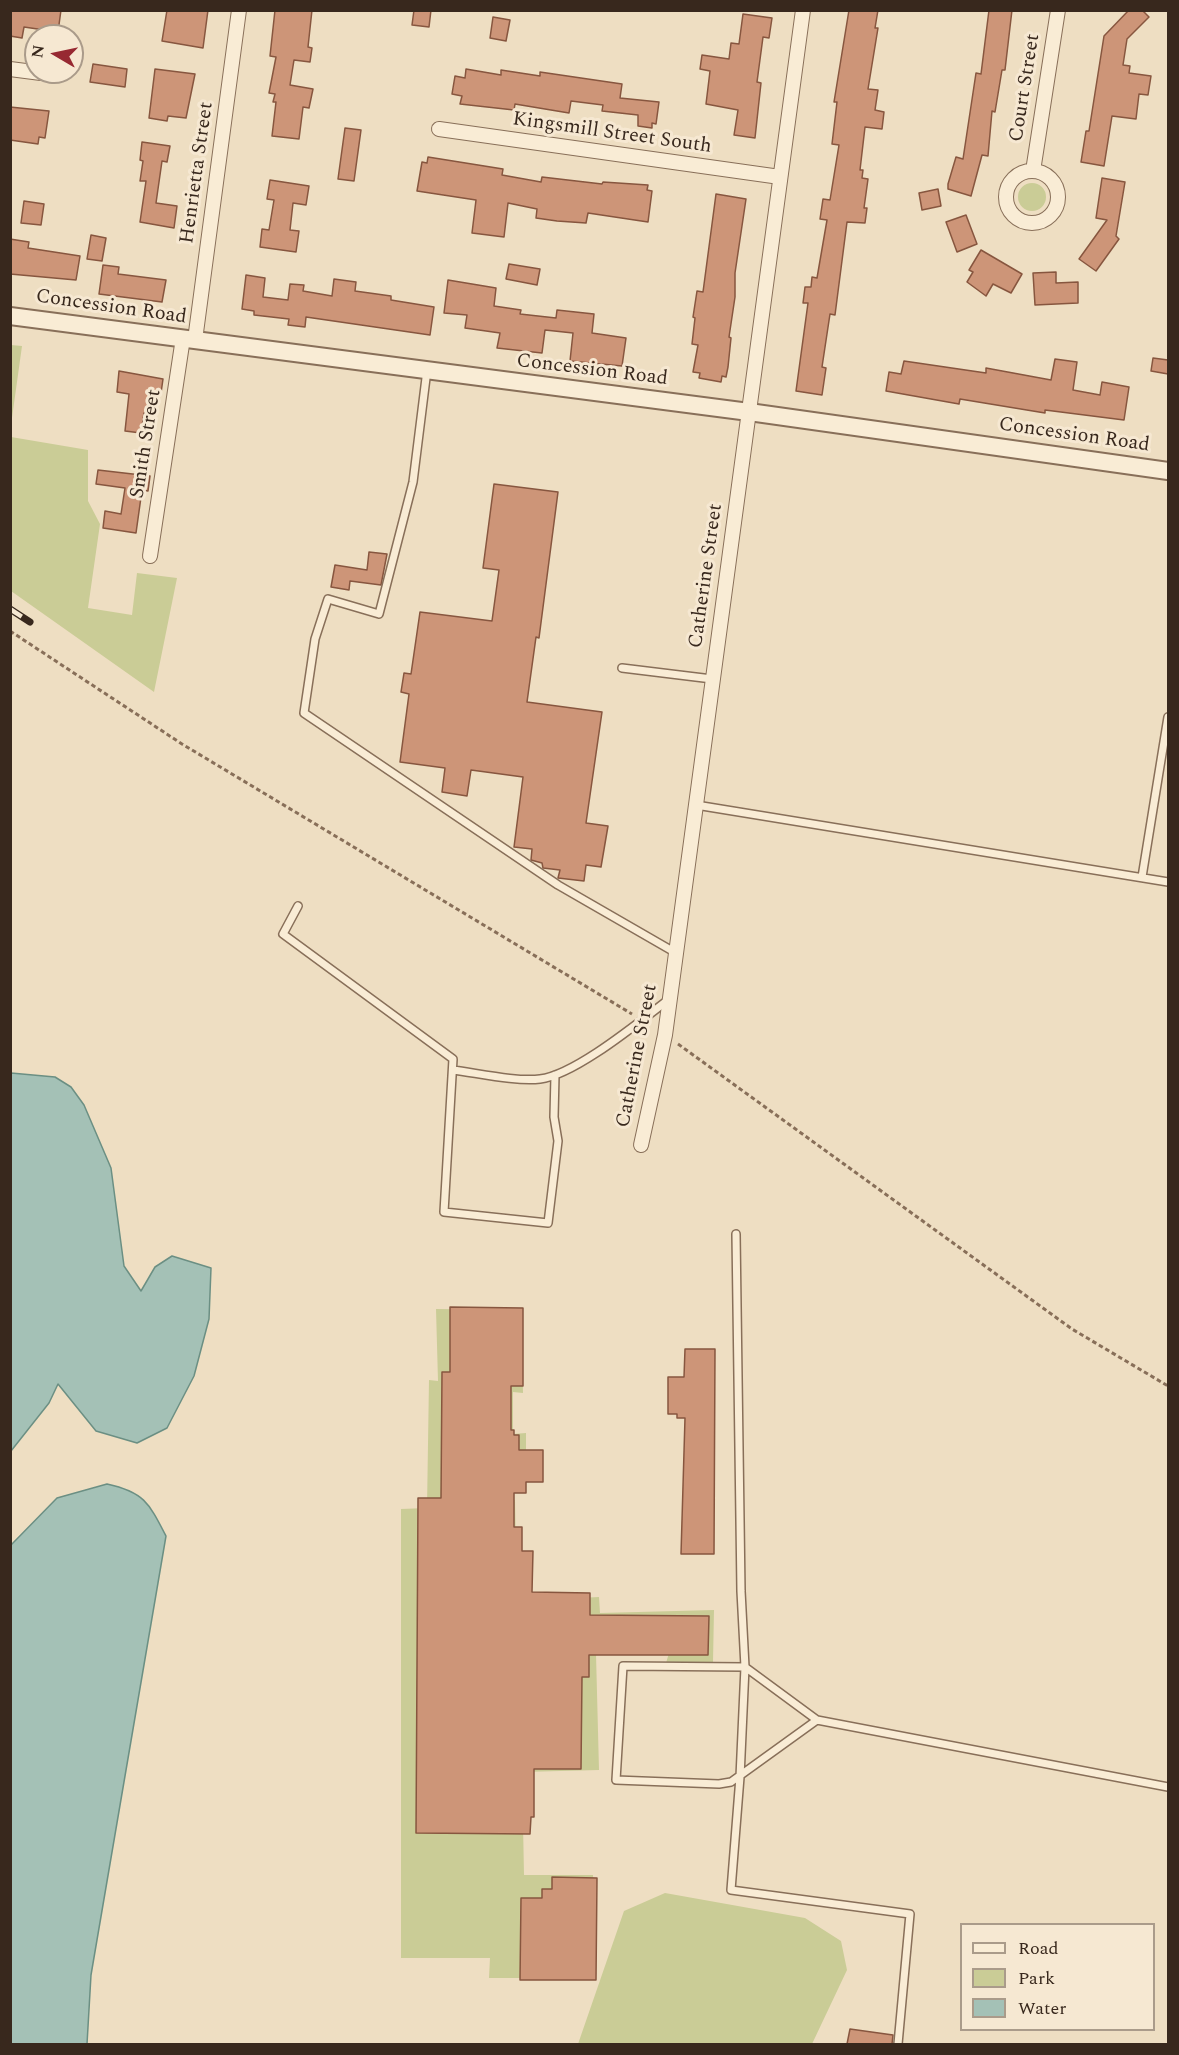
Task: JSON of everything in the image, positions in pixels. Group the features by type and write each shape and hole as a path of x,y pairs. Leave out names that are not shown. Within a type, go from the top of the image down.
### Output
{"street":[{"name":"Henrietta Street","path":"189,339 239,10"},
{"name":"Catherine Street","path":"640,1145 665,1035 802,10"},
{"name":"Court Street","path":"1033,171 1058,10"},
{"name":"Kingsmill Street South","path":"439,129 780,177"},
{"name":"Concession Road","path":"10,316 749,412 1168,471"},
{"name":"Smith Street","path":"150,556 189,339"}],"lane":[{"path":"427,370 413,482 379,614 328,599 315,639 304,713 558,885 676,953"},
{"path":"621,668 712,679"},
{"path":"1142,877 1168,717"},
{"path":"696,805 1088,871 1168,882"},
{"path":"297,906 283,934 453,1059 444,1212 548,1223 558,1141 554,1117 555,1076"},
{"path":"453,1070 538,1080 555,1076 595,1053 670,998"},
{"path":"736,1234 741,1591 745,1667 740,1777 730,1890 910,1914 898,2044"},
{"path":"817,1720 740,1777 719,1784 616,1780 623,1666 745,1667 817,1720 1168,1787"}],"path":[{"path":"10,631 182,744 641,1020"},
{"path":"665,1035 1072,1329 1168,1386"}],"green space":[{"path":"1032,183 1042,187 1046,197 1042,207 1032,211 1022,207 1018,197 1022,187"},
{"path":"10,345 22,346 11,425"},
{"path":"11,437 88,450 88,501 100,524 88,608 132,615 137,573 177,578 154,692 11,591"},
{"path":"436,1309 521,1310 523,1393 513,1392 513,1434 526,1433 526,1487 496,1502 515,1500 517,1601 599,1597 600,1613 714,1610 713,1662 666,1663 669,1653 596,1654 599,1770 522,1772 524,1875 593,1875 595,1978 489,1978 490,1958 401,1958 401,1509 427,1508 429,1380 438,1381"},
{"path":"665,1893 805,1918 841,1941 847,1970 812,2044 578,2044 624,1911"}],"water":[{"path":"11,1073 55,1077 71,1087 84,1105 111,1168 124,1266 141,1291 155,1267 172,1256 211,1268 209,1319 194,1376 167,1428 137,1443 96,1431 58,1384 49,1403 11,1451"},
{"path":"107,1484 129,1491 144,1501 150,1507 166,1536 91,1975 87,2044 11,2044 11,1545 57,1498"}],"building":[{"path":"10,10 61,10 59,24 24,24 22,38 10,36"},
{"path":"167,10 208,10 203,48 162,41"},
{"path":"275,10 312,10 308,47 312,48 310,62 294,60 290,85 313,89 309,108 303,107 299,139 272,136 276,102 273,102 275,94 269,93 276,57 270,56"},
{"path":"414,10 431,10 429,27 412,25"},
{"path":"849,10 878,10 875,28 878,28 868,89 878,90 875,110 884,112 882,129 865,127 860,170 863,170 862,178 868,179 864,208 867,208 865,223 847,222 835,315 830,314 822,367 826,368 822,395 796,391 808,303 803,303 805,287 811,287 812,277 817,278 827,220 820,219 823,199 830,200 839,145 832,144 837,102 834,102"},
{"path":"989,10 1012,10 1005,70 1002,70 995,112 992,111 988,156 982,155 971,196 948,189 948,184 956,157 963,159 976,73 981,74"},
{"path":"1129,10 1142,10 1149,17 1127,39 1123,65 1130,66 1129,73 1151,76 1148,95 1139,94 1136,119 1112,116 1104,166 1081,162 1086,131 1089,131 1104,36"},
{"path":"743,14 772,18 769,38 763,37 757,82 761,83 755,138 734,135 738,110 706,104 710,71 700,69 702,55 729,59 731,43 739,44"},
{"path":"493,17 510,20 506,41 490,38"},
{"path":"93,64 127,69 125,87 90,82"},
{"path":"155,69 195,74 186,118 168,116 167,121 149,118"},
{"path":"466,69 501,75 501,70 540,76 540,72 622,84 620,98 659,102 656,124 652,123 652,128 638,126 638,115 602,111 603,105 571,101 569,113 515,104 514,110 460,104 462,96 452,94 455,76 465,78"},
{"path":"10,107 49,111 45,138 39,137 38,144 10,140"},
{"path":"345,128 361,130 354,181 338,179"},
{"path":"142,142 170,146 167,162 162,161 156,203 177,206 174,228 140,222 146,181 140,181 143,161 140,160"},
{"path":"428,157 503,169 502,175 541,182 542,177 602,184 603,182 648,185 647,190 652,191 648,222 588,213 586,223 557,221 536,218 537,209 508,203 504,237 472,233 476,200 417,191 422,162 427,163"},
{"path":"1102,178 1125,182 1116,236 1119,239 1096,271 1079,259 1107,220 1096,218"},
{"path":"270,180 309,186 306,205 293,203 290,230 299,231 296,252 260,247 262,229 269,230 274,200 267,199"},
{"path":"938,189 941,206 922,210 919,193"},
{"path":"716,194 746,199 735,273 728,367 726,377 722,376 721,382 699,378 700,373 693,372 698,345 692,344 697,291 703,292"},
{"path":"24,201 44,204 41,225 21,223"},
{"path":"966,215 977,244 957,252 946,222"},
{"path":"91,235 106,238 102,261 87,259"},
{"path":"10,239 29,242 28,248 80,256 76,280 10,274"},
{"path":"981,250 1022,274 1011,293 993,284 986,296 967,282 973,272 969,270"},
{"path":"509,264 540,269 537,285 506,279"},
{"path":"103,265 119,267 118,274 166,280 162,302 99,294"},
{"path":"1056,272 1056,283 1078,282 1078,303 1035,305 1033,273"},
{"path":"246,275 265,278 263,297 288,300 290,284 304,285 303,291 332,296 334,279 356,282 355,291 391,296 391,300 434,307 430,335 306,317 305,327 288,325 289,319 254,315 254,311 242,309"},
{"path":"448,280 496,288 494,306 521,310 520,314 556,318 557,310 594,314 592,333 626,338 622,366 570,361 573,333 545,330 542,353 497,348 500,333 465,328 467,315 444,313"},
{"path":"1153,358 1168,360 1168,374 1151,371"},
{"path":"1055,359 1077,362 1073,390 1100,395 1102,382 1129,387 1124,420 1045,410 1045,413 960,399 959,404 886,391 889,372 901,374 904,361 986,373 986,368 1051,380"},
{"path":"119,371 163,379 161,393 156,393 154,414 144,413 141,433 125,431 129,394 117,392"},
{"path":"98,470 150,476 148,491 142,490 136,533 103,528 105,511 121,514 125,488 96,484"},
{"path":"494,484 558,492 539,638 536,637 527,702 602,712 586,823 608,826 601,867 586,865 584,881 558,878 560,870 543,868 542,863 531,860 532,849 514,847 523,777 471,770 467,796 442,792 445,768 400,762 409,694 401,692 404,673 411,674 420,612 492,621 499,570 483,568"},
{"path":"369,552 387,554 381,585 350,581 349,590 331,587 335,565 367,570"},
{"path":"450,1307 523,1308 523,1386 511,1386 511,1430 514,1430 514,1435 519,1435 519,1450 543,1450 543,1482 526,1482 526,1493 514,1493 514,1527 522,1527 522,1551 533,1551 532,1592 590,1593 590,1615 709,1616 708,1655 589,1655 589,1677 582,1677 581,1769 534,1769 534,1817 531,1817 530,1834 416,1833 418,1498 441,1498 442,1372 450,1372"},
{"path":"685,1349 715,1349 714,1554 681,1554 685,1418 677,1418 677,1414 668,1414 668,1377 684,1377"},
{"path":"552,1877 597,1878 596,1980 520,1980 521,1898 542,1898 542,1889 552,1889"},
{"path":"850,2029 893,2035 892,2044 847,2044"}],"railway":[{"path":"10,609 30,622"}]}
